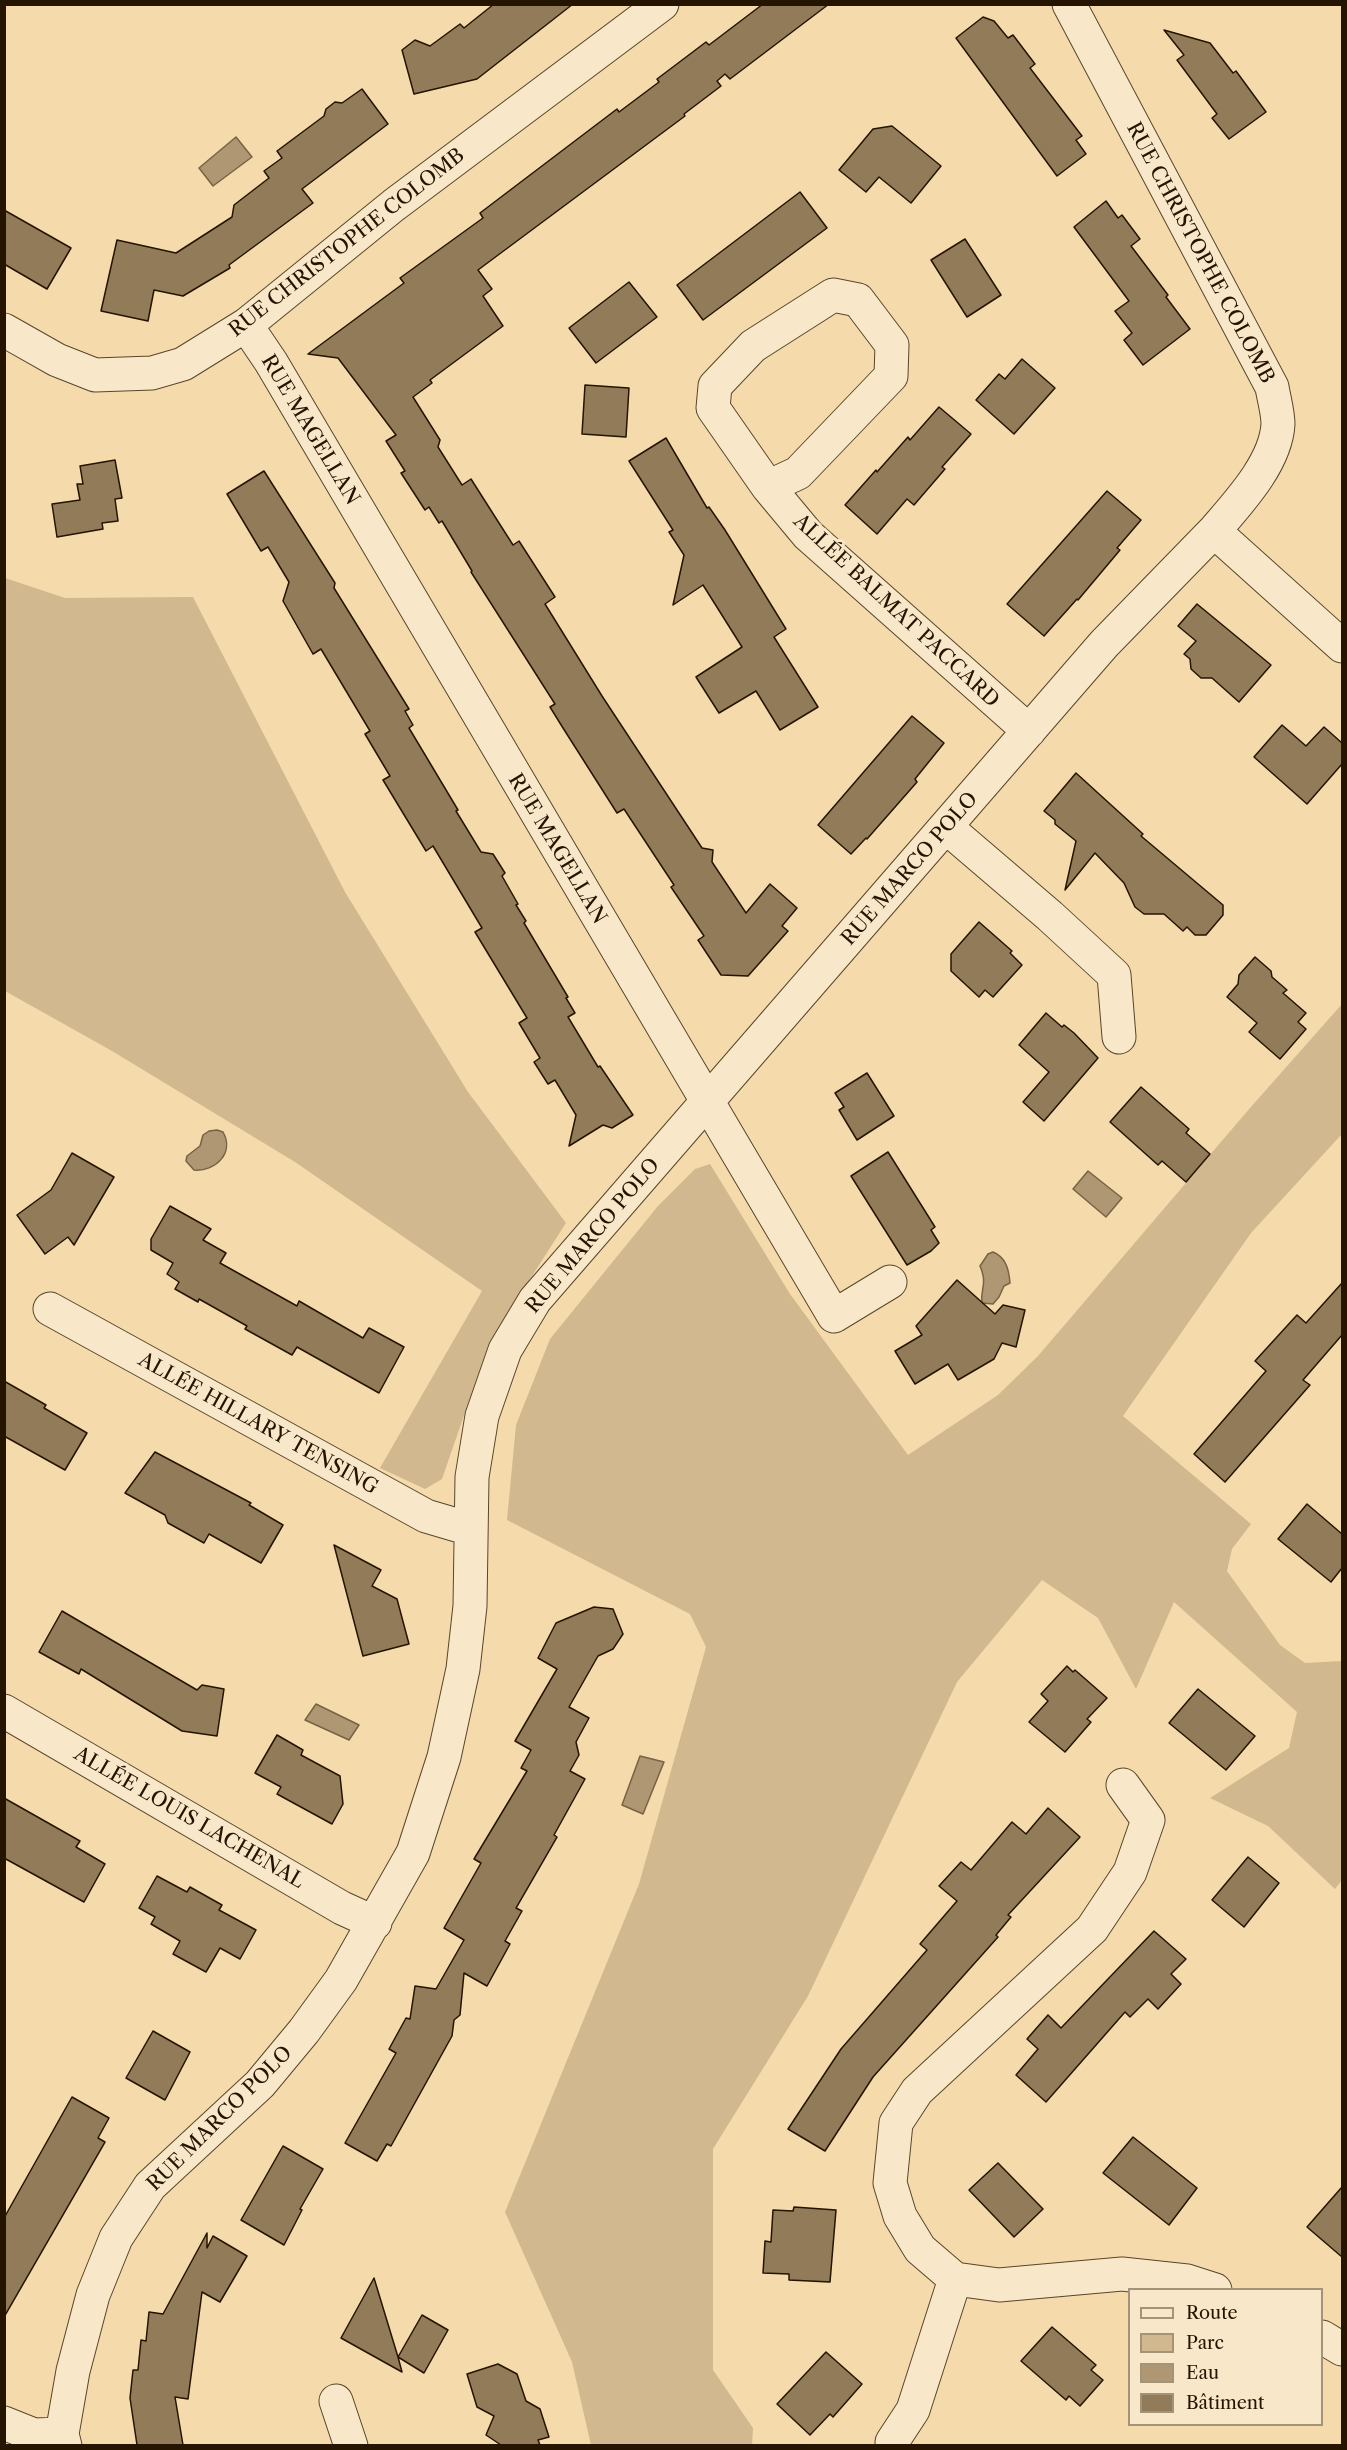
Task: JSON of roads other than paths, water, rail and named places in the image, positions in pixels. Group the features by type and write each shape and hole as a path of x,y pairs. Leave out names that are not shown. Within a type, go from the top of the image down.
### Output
{"street":[{"name":"RUE CHRISTOPHE COLOMB","path":"4,330 57,360 95,375 152,373 183,364 246,326 394,205 662,4"},
{"name":"RUE CHRISTOPHE COLOMB","path":"1069,4 1272,387 1278,424 1268,461 1251,486 1214,531"},
{"name":"ALLÉE BALMAT PACCARD","path":"768,488 798,473 891,376 892,345 858,300 833,296 753,346 715,386 713,408 768,488 808,535 1029,731"},
{"name":"RUE MAGELLAN","path":"246,326 277,372 834,1316 890,1282"},
{"path":"1214,531 1342,646"},
{"name":"RUE MARCO POLO","path":"63,2440 73,2371 93,2295 116,2238 150,2186 260,2084 304,2031 341,1980 413,1853 444,1757 463,1669 470,1606 472,1477 482,1416 505,1350 535,1300 1104,644 1214,531"},
{"path":"946,827 1050,916 1113,975 1119,1037"},
{"name":"ALLÉE HILLARY TENSING","path":"50,1309 426,1516 470,1529"},
{"name":"ALLÉE LOUIS LACHENAL","path":"4,1711 342,1908 375,1923"},
{"path":"1123,1785 1148,1820 1130,1872 1092,1929 917,2091 896,2124 890,2183 900,2216 920,2249 955,2278 999,2286 1122,2274 1188,2281 1212,2288"},
{"path":"893,2445 892,2442 913,2410 955,2278"},
{"path":"1323,2338 1342,2349"},
{"path":"336,2401 351,2445"},
{"path":"4,2423 34,2435 63,2440"}],"water":[{"path":"236,137 252,157 213,186 199,168"},
{"path":"217,1130 223,1132 226,1140 225,1154 221,1160 209,1168 194,1170 186,1161 187,1156 200,1146 203,1135"},
{"path":"1088,1171 1122,1198 1106,1217 1073,1189"},
{"path":"993,1252 1006,1264 1010,1283 1004,1286 993,1304 982,1303 984,1282 980,1266 988,1254"},
{"path":"316,1704 359,1725 349,1740 305,1720"},
{"path":"640,1756 664,1762 643,1814 622,1805"}]}
